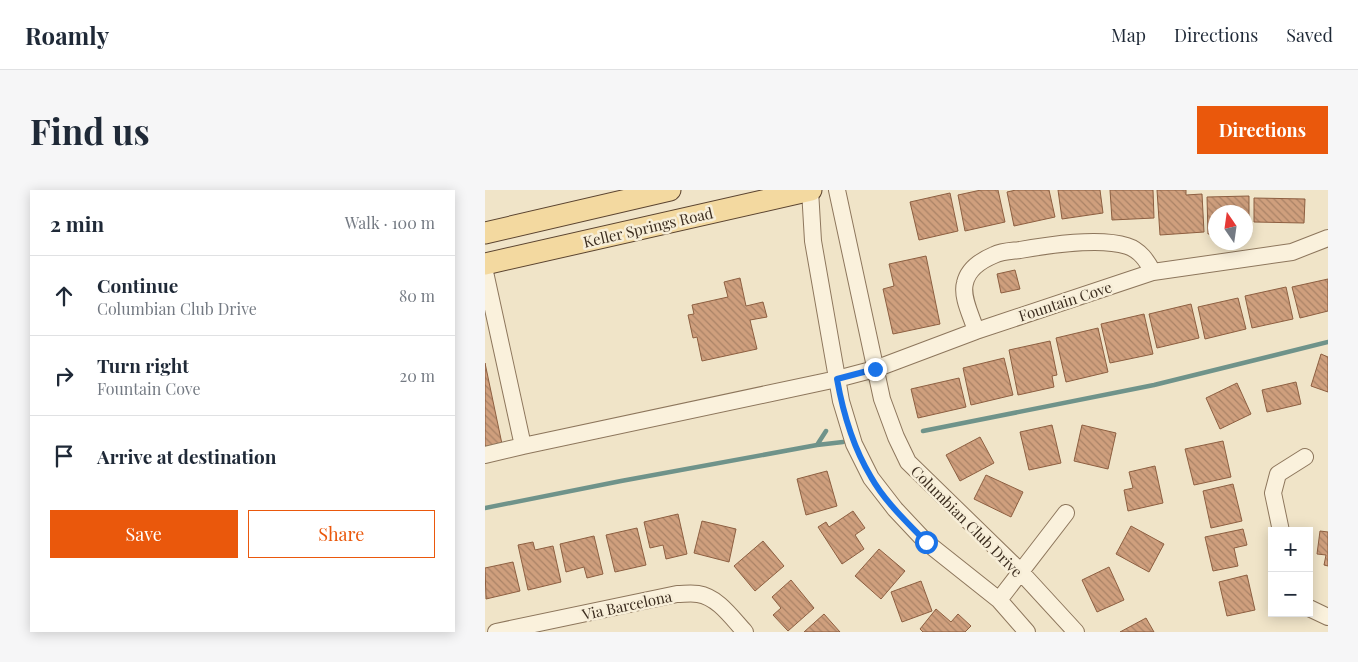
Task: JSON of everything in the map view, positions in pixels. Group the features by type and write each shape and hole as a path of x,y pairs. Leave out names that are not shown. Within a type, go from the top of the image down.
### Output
{"main road":[{"name":"Keller Springs Road","path":"485,233 670,190"},
{"name":"Keller Springs Road","path":"485,264 810,190"}],"street":[{"path":"810,190 813,241 841,401 854,444 871,478 895,509 926,542 999,600 1027,632"},
{"name":"Columbian Club Drive","path":"837,190 882,399 896,437 908,462 1019,572 1076,632"},
{"name":"Fountain Cove","path":"485,455 837,379 875,369 976,331 1153,272 1292,252 1328,238"},
{"path":"976,331 965,295 965,283 970,272 980,262 996,254 1040,246 1106,243 1127,246 1145,258 1153,272"},
{"path":"485,272 523,446"},
{"path":"1280,527 1273,493 1278,474 1305,457"},
{"path":"999,600 1066,513"},
{"name":"Via Barcelona","path":"496,632 552,626 677,594 697,594 710,597 745,632"},
{"path":"1313,610 1328,617"}],"building":[{"path":"981,190 998,190 1005,222 965,231 958,195"},
{"path":"1016,190 1049,190 1055,217 1014,226 1007,192"},
{"path":"1058,190 1100,190 1103,213 1062,219"},
{"path":"1110,190 1153,190 1154,218 1112,220"},
{"path":"1157,190 1186,190 1186,195 1202,194 1204,232 1160,235"},
{"path":"950,193 958,231 919,240 910,202"},
{"path":"1249,196 1249,205 1208,205 1208,234 1207,197"},
{"path":"1254,198 1305,199 1304,223 1254,222"},
{"path":"926,256 940,324 893,334 883,289 894,286 889,264"},
{"path":"1015,270 1020,289 1001,293 997,274"},
{"path":"740,278 746,306 763,302 767,317 750,320 757,349 702,361 697,337 693,338 688,315 694,314 692,305 728,297 724,282"},
{"path":"1328,279 1328,311 1300,318 1292,287"},
{"path":"1286,287 1293,319 1252,328 1245,296"},
{"path":"1238,298 1246,329 1205,339 1198,307"},
{"path":"1191,304 1199,338 1157,348 1149,314"},
{"path":"1144,314 1153,354 1110,363 1101,324"},
{"path":"1098,328 1108,372 1066,382 1056,338"},
{"path":"1050,341 1057,375 1052,376 1054,387 1018,395 1009,350"},
{"path":"1321,354 1328,357 1328,392 1311,386"},
{"path":"1004,358 1013,395 971,405 963,368"},
{"path":"485,363 502,444 485,448"},
{"path":"959,378 966,407 918,418 911,389"},
{"path":"1296,382 1301,404 1267,412 1262,390"},
{"path":"1237,383 1251,414 1220,429 1206,398"},
{"path":"1052,425 1061,463 1029,470 1020,432"},
{"path":"1082,425 1116,433 1108,469 1074,461"},
{"path":"980,437 994,463 960,481 946,455"},
{"path":"1223,441 1231,477 1194,485 1185,449"},
{"path":"1155,466 1163,503 1128,511 1124,490 1133,488 1129,472"},
{"path":"827,471 837,506 806,515 797,479"},
{"path":"986,475 1023,492 1011,517 974,499"},
{"path":"1233,484 1242,521 1211,528 1203,491"},
{"path":"853,511 865,528 855,535 864,549 842,564 818,527 826,522 829,527"},
{"path":"678,514 687,554 666,559 663,545 650,548 644,522"},
{"path":"702,521 736,529 729,562 694,553"},
{"path":"1131,526 1164,544 1149,572 1116,554"},
{"path":"637,528 646,565 615,572 606,535"},
{"path":"1243,529 1247,545 1234,548 1238,566 1213,571 1205,537"},
{"path":"1320,531 1328,532 1328,566 1324,565 1326,555 1317,554"},
{"path":"594,536 603,574 587,578 584,567 566,572 560,544"},
{"path":"763,541 784,566 755,591 734,566"},
{"path":"533,542 535,550 553,546 561,582 528,590 518,545"},
{"path":"879,549 905,571 881,599 855,576"},
{"path":"513,562 520,591 486,599 485,568"},
{"path":"1109,567 1124,600 1097,612 1082,580"},
{"path":"1247,575 1255,610 1227,616 1219,582"},
{"path":"791,580 814,608 788,631 773,615 781,608 772,597"},
{"path":"921,581 932,611 902,622 891,592"},
{"path":"936,609 951,622 958,614 971,626 965,632 923,632 920,629"},
{"path":"824,614 840,632 804,632"},
{"path":"1146,618 1154,632 1120,632"}],"waterway":[{"path":"923,431 1154,385 1328,342"},
{"path":"817,445 826,431"},
{"path":"485,508 621,481 817,445 843,442"}],"route":[{"path":"875,369 837,379 841,401 854,444 871,478 895,509 926,542"}]}
